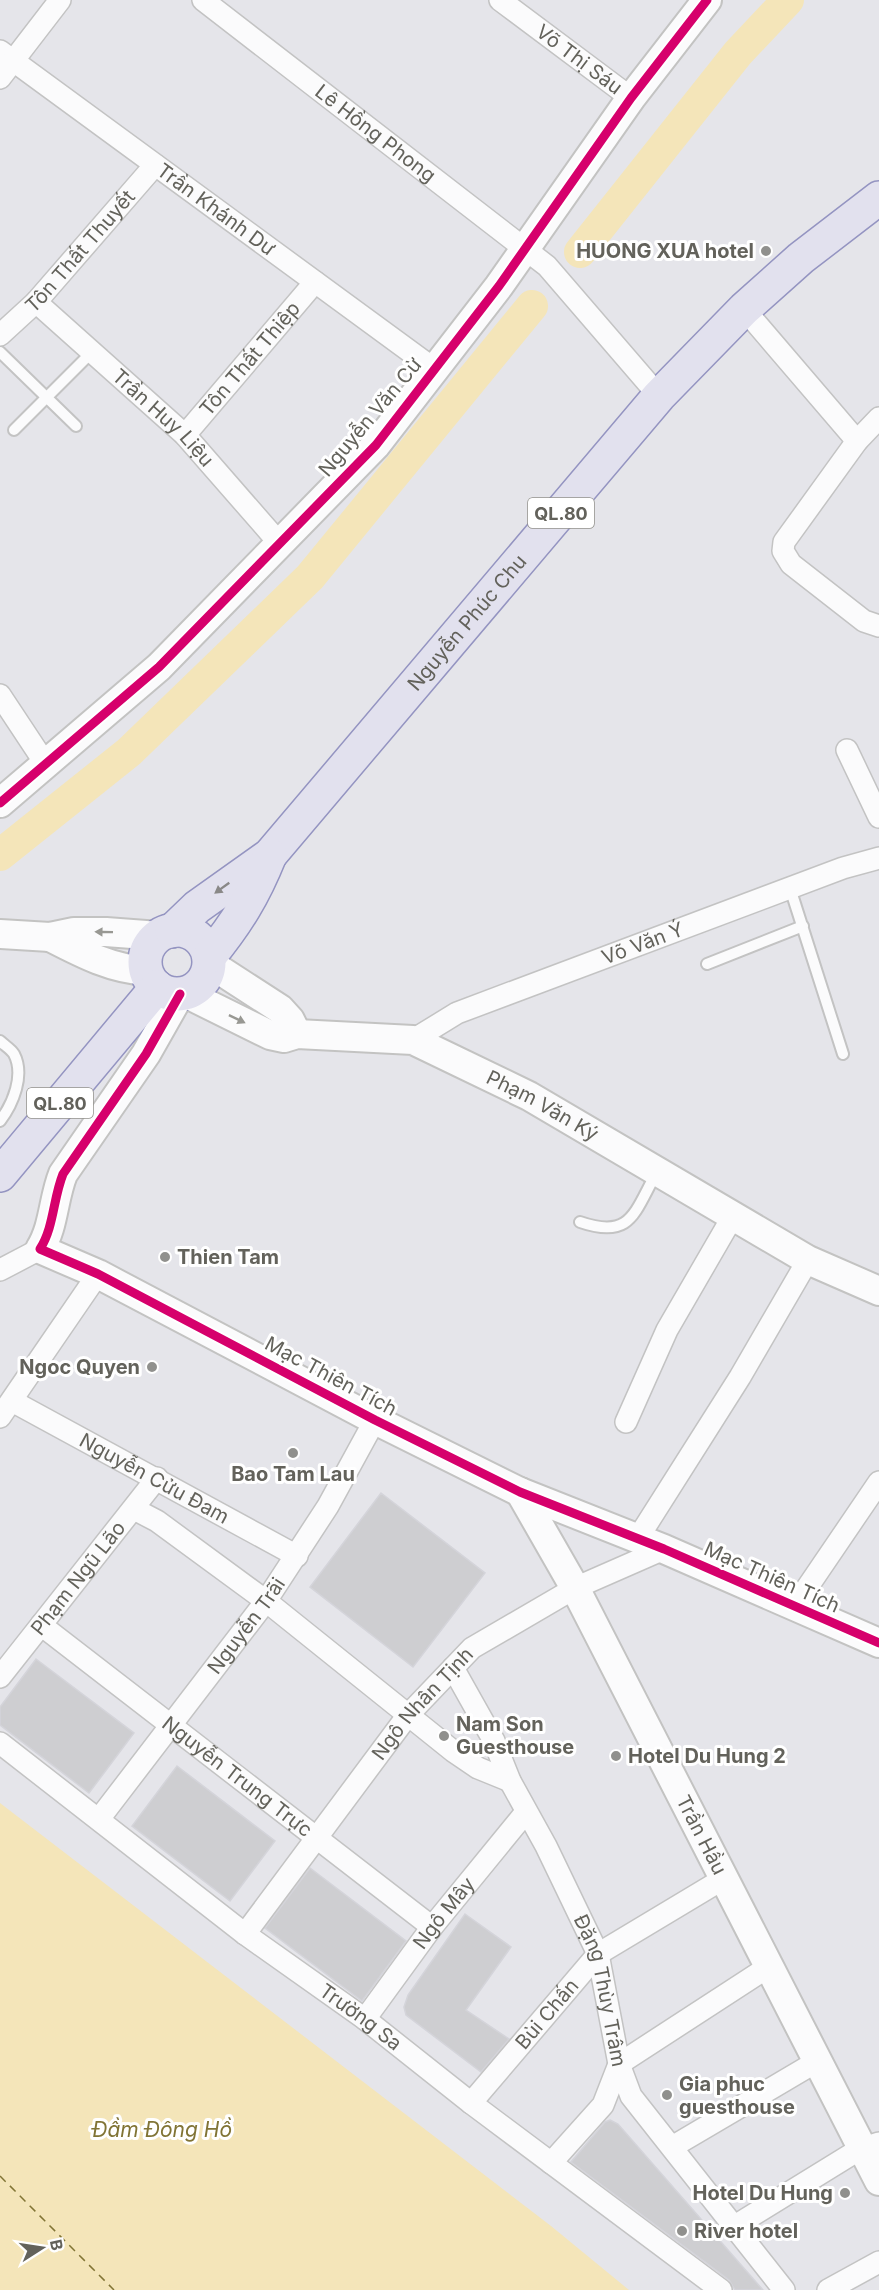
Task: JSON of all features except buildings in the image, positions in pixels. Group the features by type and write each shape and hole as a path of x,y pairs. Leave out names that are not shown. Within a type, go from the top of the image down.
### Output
{"highway":[{"name":"Nguyễn Phúc Chu","path":"165,933 270,855 659,396 744,309 801,258 879,198"},
{"name":"Nguyễn Phúc Chu","path":"209,960 255,893 270,855"},
{"path":"165,933 191,934 200,939 209,960 202,982 167,986 147,954 165,933"},
{"name":"QL.80","path":"0,1175 167,986"}],"street":[{"path":"0,78 7,56 60,0"},
{"name":"Lê Hồng Phong","path":"203,0 547,266 659,396"},
{"name":"Võ Thị Sáu","path":"500,0 631,98"},
{"name":"Nguyễn Văn Cừ","path":"0,803 159,668 376,446 500,286 524,248 631,98 706,0"},
{"name":"Trần Khánh Dư","path":"7,56 434,369"},
{"name":"Tôn Thất Thuyết","path":"0,335 36,302 155,165"},
{"name":"Tôn Thất Thiệp","path":"185,435 315,282"},
{"name":"Trần Huy Liệu","path":"36,302 185,435 281,545"},
{"path":"744,309 857,441"},
{"path":"879,418 857,441 784,542 783,551 790,564 864,621 879,626"},
{"path":"0,695 45,763"},
{"path":"847,750 879,817"},
{"name":"Võ Văn Ý","path":"412,1040 457,1013 790,888 879,858"},
{"path":"0,934 50,937 74,932 165,933"},
{"name":"Phạm Văn Ký","path":"50,937 103,963 167,986 270,1035 284,1038 297,1034 412,1040 529,1096 808,1260 879,1291"},
{"path":"209,960 280,1010 290,1020 297,1034"},
{"path":"0,1270 40,1249 49,1235 55,1195 63,1174 146,1054 167,986"},
{"path":"626,1422 667,1330 733,1216"},
{"name":"Mạc Thiên Tích","path":"40,1249 98,1274 375,1420 520,1492 664,1549 879,1644"},
{"path":"638,1538 740,1377 808,1260"},
{"path":"6,1409 98,1274"},
{"name":"Nguyễn Cửu Đam","path":"6,1409 157,1478 297,1556"},
{"name":"Nguyễn Trãi","path":"99,1819 266,1601 328,1506 375,1420"},
{"name":"Phạm Ngũ Lão","path":"0,1677 157,1478"},
{"path":"794,1607 879,1482"},
{"name":"Trần Hầu","path":"520,1492 575,1588 816,2062 870,2146 879,2181"},
{"path":"134,1509 157,1521 266,1601 461,1757 478,1768 510,1781"},
{"name":"Ngô Nhân Tịnh","path":"245,1934 408,1715 472,1647 575,1588 664,1549"},
{"name":"Nguyễn Trung Trực","path":"41,1625 432,1927"},
{"name":"Đặng Thùy Trâm","path":"453,1668 494,1741 510,1781 546,1846 598,1954 619,2064 631,2096 784,2290"},
{"name":"Trường Sa","path":"0,1743 245,1934 365,2019 471,2103 721,2290"},
{"name":"Ngô Mây","path":"365,2019 432,1927 526,1812"},
{"name":"Bùi Chấn","path":"471,2103 598,1954 723,1879"},
{"path":"551,2163 603,2105 619,2064 768,1967"},
{"path":"672,2147 816,2062"},
{"path":"735,2226 870,2146"},
{"path":"828,2290 879,2262"}],"lane":[{"path":"0,352 76,426"},
{"path":"14,430 92,352"},
{"path":"790,888 843,1054"},
{"path":"707,964 802,926"},
{"path":"0,1041 14,1054 18,1077 10,1108 0,1121"},
{"path":"580,1222 600,1229 616,1229 628,1222 657,1172"}],"water":[{"name":"Đầm Đông Hồ","path":"0,1803 551,2226 629,2290 0,2290"}],"waterway":[{"path":"580,252 738,53 788,0"},
{"path":"0,855 129,752 310,577 532,306"}],"ferry route":[{"path":"0,2176 114,2290"}],"cycle path":[{"path":"0,803 159,667 376,445 499,286 631,98 707,0"},
{"path":"180,994 146,1054 63,1174 48,1232 40,1249 98,1274 375,1420 520,1492 664,1549 879,1643"}],"place":[{"name":"HUONG XUA hotel","path":"766,251"},
{"name":"Thien Tam","path":"165,1257"},
{"name":"Ngoc Quyen","path":"152,1367"},
{"name":"Bao Tam Lau","path":"293,1453"},
{"name":"Nam Son Guesthouse","path":"444,1736"},
{"name":"Hotel Du Hung 2","path":"616,1756"},
{"name":"Gia phuc guesthouse","path":"667,2095"},
{"name":"Hotel Du Hung","path":"845,2193"},
{"name":"River hotel","path":"682,2231"}]}
